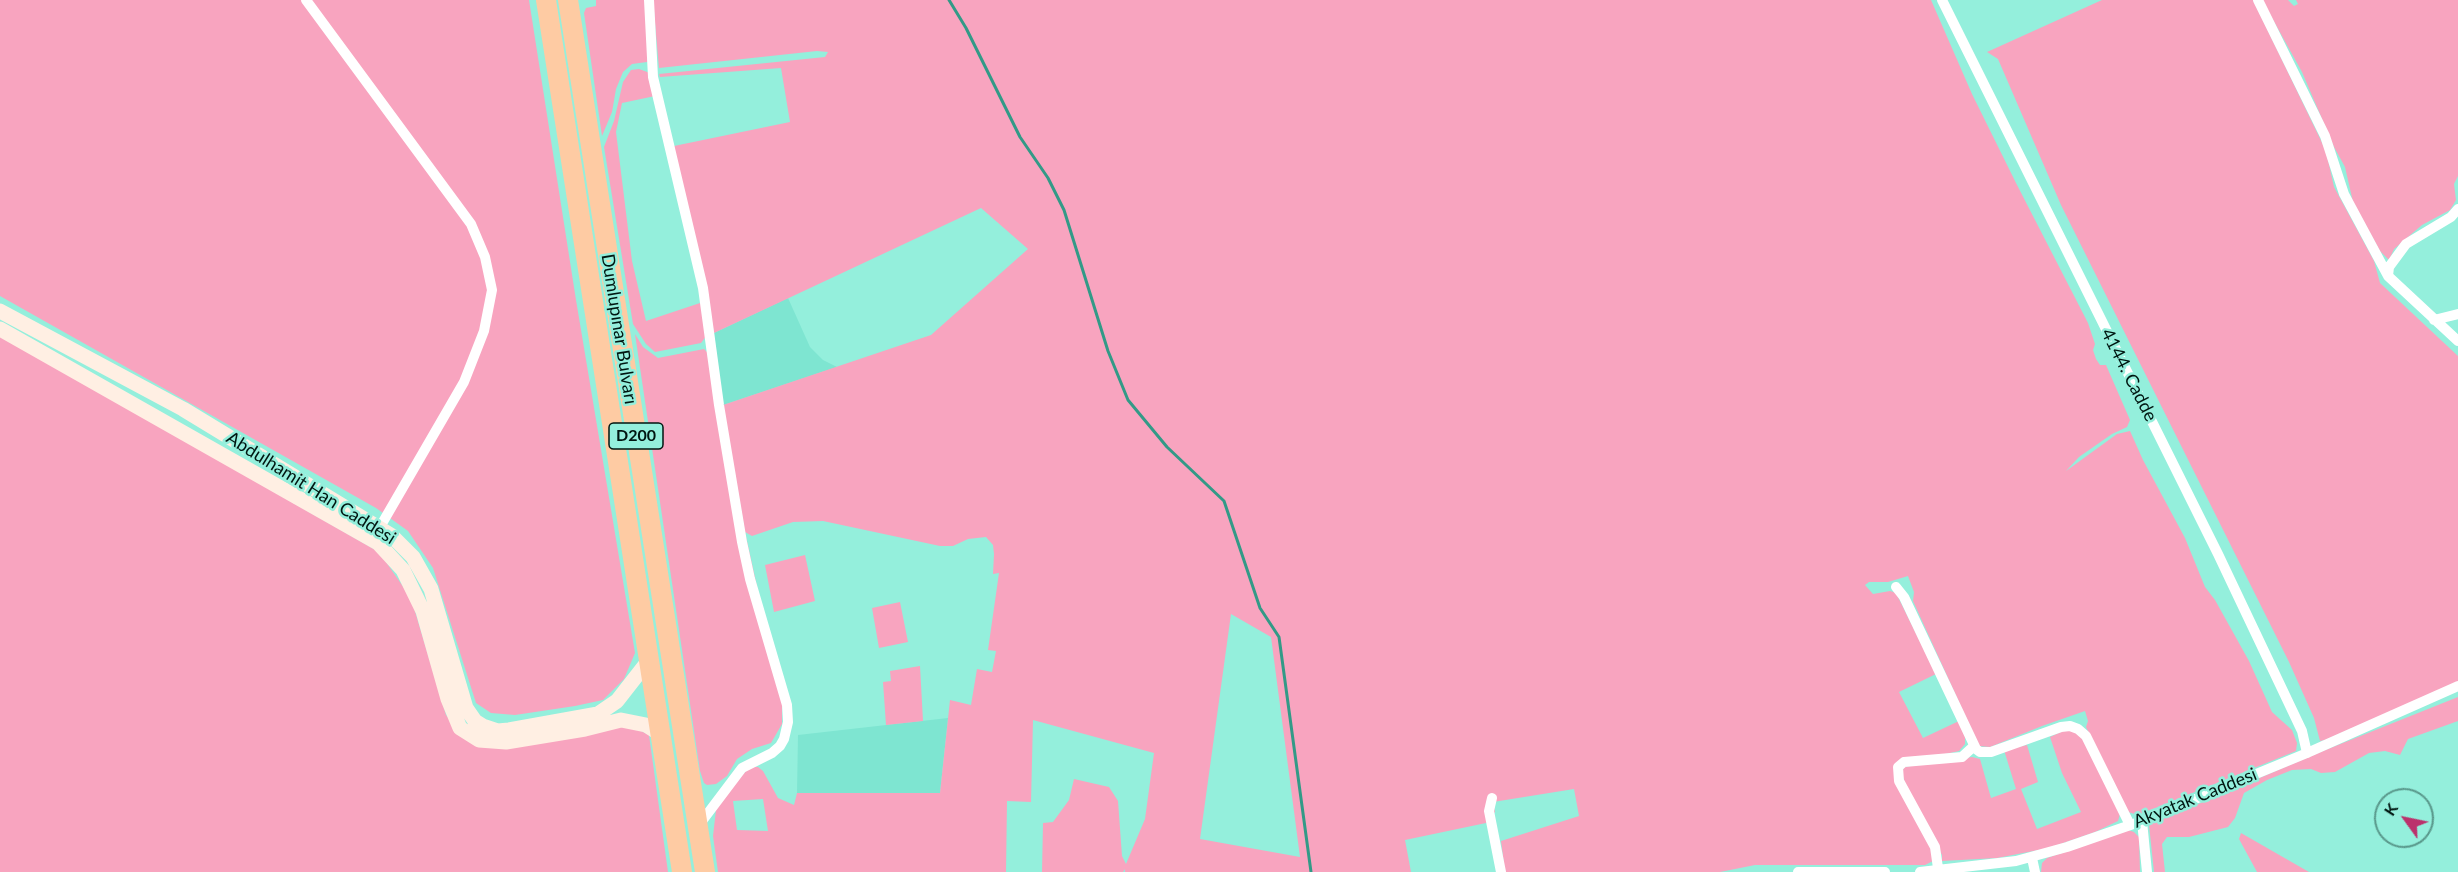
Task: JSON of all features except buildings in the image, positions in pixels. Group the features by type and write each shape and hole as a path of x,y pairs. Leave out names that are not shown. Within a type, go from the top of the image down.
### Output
{"highway":[{"name":"Dumlupınar Bulvarı","path":"546,0 682,872"},
{"name":"Dumlupınar Bulvarı","path":"568,0 705,872"}],"main road":[{"name":"Abdulhamit Han Caddesi","path":"0,311 183,409 380,527 405,548 423,572 440,615 466,708 475,721 483,726 498,731 509,730 598,714 617,701 649,660"},
{"name":"Abdulhamit Han Caddesi","path":"0,329 378,543 403,570 423,611 448,699 460,728 479,740 506,742 585,729 621,720 646,725 660,734"}],"street":[{"path":"306,0 471,224 485,257 492,290 484,331 464,382 380,527"},
{"path":"649,0 653,77 703,288 742,542 750,579 787,705 788,722 780,746 772,753 742,768 698,826"},
{"name":"4144. Cadde","path":"1942,0 2218,554 2302,731 2307,753"},
{"path":"2258,0 2325,136 2344,194 2388,276 2458,341"},
{"path":"2388,276 2389,267 2406,244 2451,217 2458,209"},
{"path":"2434,320 2458,314"},
{"path":"1896,587 1904,597 1974,746 1980,752 1990,752 2061,727 2070,726 2078,729 2086,736 2130,825"},
{"name":"Akyatak Caddesi","path":"1920,872 2032,858 2130,825 2307,753 2458,686"},
{"path":"1938,868 1935,847 1899,781 1898,767 1904,762 1962,757 1974,746"},
{"path":"1492,798 1489,811 1501,872"},
{"path":"2142,820 2146,872"},
{"path":"2032,858 2035,872"},
{"path":"1798,872 1885,872"}],"shaded area":[{"path":"0,0 529,0 635,653 624,679 603,700 515,715 491,713 476,703 433,568 408,531 376,508 0,296"},
{"path":"596,0 647,0 649,51 647,62 632,64 623,72 616,89 612,112 602,136 584,13 586,8 596,6"},
{"path":"653,0 1931,0 1972,94 2088,323 2095,344 2093,350 2096,359 2100,365 2106,365 2130,420 2127,427 2112,434 2079,457 2066,471 2117,434 2130,431 2185,538 2205,587 2215,600 2249,661 2272,712 2292,730 2297,743 2296,751 2138,815 2128,812 2086,727 2088,721 2085,711 1990,747 1979,746 1913,601 1914,592 1908,576 1888,582 1869,582 1865,585 1873,594 1890,591 1896,593 1936,674 1899,692 1923,738 1959,721 1965,737 1965,744 1959,751 1896,765 1934,851 1935,860 1925,865 1755,865 1720,872 1505,872 1501,841 1579,816 1574,789 1493,802 1495,812 1486,823 1405,840 1411,872 1125,872 1125,869 1123,872 1042,872 1043,823 1053,822 1069,800 1074,779 1109,787 1118,801 1122,856 1126,864 1145,819 1154,753 1033,720 1031,802 1007,801 1006,872 718,872 713,836 716,810 731,787 750,767 758,767 763,771 778,798 794,805 797,793 940,793 950,700 971,705 977,669 992,672 996,651 988,650 999,573 993,574 993,545 986,537 968,539 953,546 940,546 823,521 793,522 752,536 745,532 723,405 931,335 1028,249 981,208 714,333 674,146 790,122 781,68 660,77 659,74 825,57 828,52 817,51 659,68","holes":["1231,614 1271,637 1300,857 1200,839","763,799 768,831 737,830 733,801"]},
{"path":"2102,0 2253,0 2326,151 2334,187 2374,261 2380,283 2458,356 2458,682 2325,740 2320,741 2314,718 2289,662 2061,205 1998,59 1987,52"},
{"path":"2262,0 2288,0 2294,6 2298,4 2296,0 2458,0 2458,176 2454,184 2456,200 2450,210 2422,225 2394,249 2389,260 2380,251 2353,202 2345,167 2302,72"},
{"path":"639,69 650,73 655,96 622,103 616,132 632,261 646,321 703,302 707,335 701,343 655,352 646,344 633,324 604,147 614,121 623,82 631,70"},
{"path":"788,298 810,347 823,360 837,367 723,405 714,333"},
{"path":"635,334 643,347 658,358 704,349 707,352 782,700 782,724 771,743 752,749 737,759 727,776 716,784 704,783 700,771"},
{"path":"0,335 379,552 411,598 446,715 463,737 623,722 649,735 668,872 0,872"},
{"path":"805,555 815,601 774,612 765,565"},
{"path":"900,602 908,642 879,648 872,608"},
{"path":"920,666 923,721 886,725 883,682 891,681 890,671"},
{"path":"2458,697 2458,721 2408,739 2400,755 2385,751 2369,753 2335,772 2321,773 2311,769 2292,770 2244,793 2235,818 2228,827 2189,837 2167,837 2162,844 2165,872 2154,872 2149,825"},
{"path":"948,718 940,793 797,793 798,735"},
{"path":"2063,731 2073,731 2081,736 2120,814 2118,821 2095,832 2049,848 1997,858 1942,861 1942,855 1906,787 1902,773 1904,767 1972,757 1980,759 1991,798 2016,789 2004,750 2027,745 2038,782 2021,789 2037,829 2081,812 2062,773 2050,737"},
{"path":"2128,830 2139,837 2140,872 2041,872 2042,863 2047,858"},
{"path":"2241,833 2309,872 2257,872 2239,839"}],"waterway":[{"path":"949,0 966,28 1020,137 1048,178 1064,210 1108,351 1128,400 1167,447 1224,501 1260,608 1279,637 1311,872"}]}
